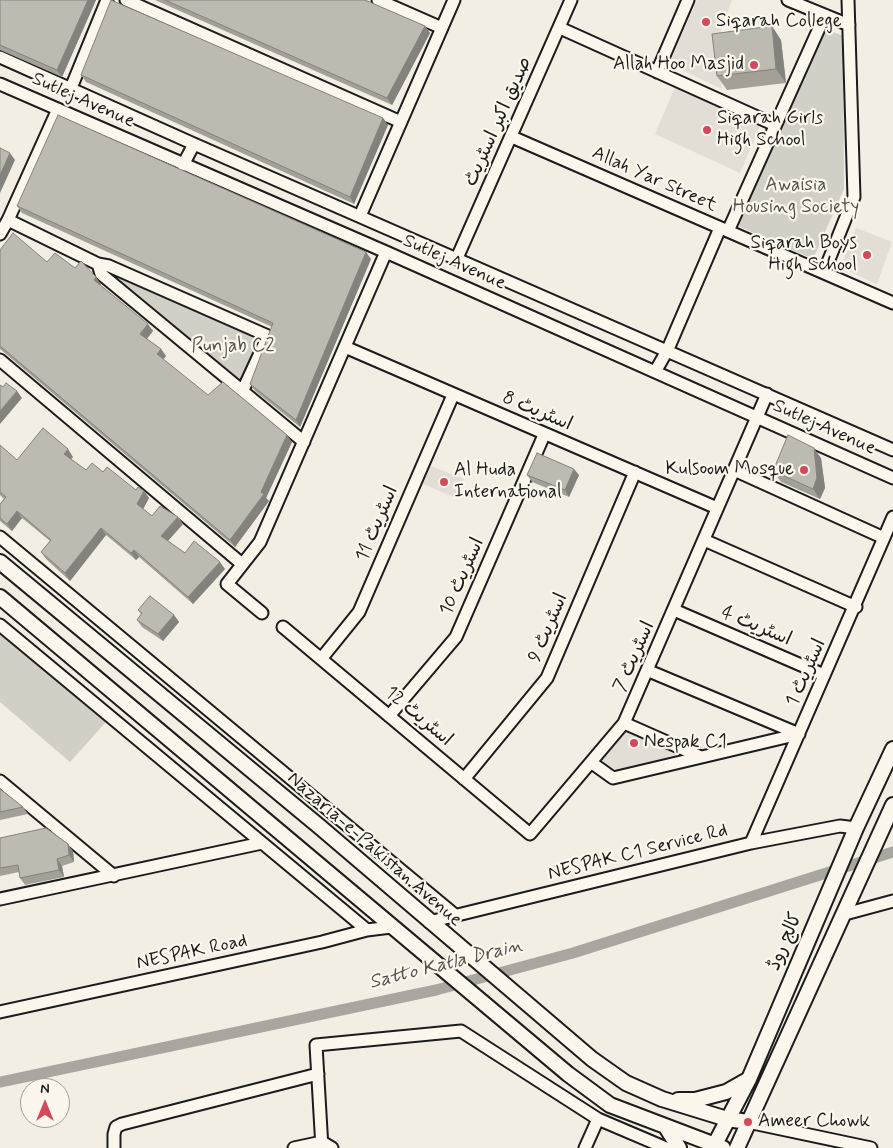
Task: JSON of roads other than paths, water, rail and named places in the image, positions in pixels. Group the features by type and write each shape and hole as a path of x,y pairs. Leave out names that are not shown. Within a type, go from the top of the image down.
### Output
{"main road":[{"name":"Nazaria-e-Pakistan Avenue","path":"0,562 320,827 592,1059 626,1083 662,1099 727,1119 748,1122"},
{"path":"0,597 568,1074 610,1105 717,1147"},
{"name":"کالج روڈ","path":"717,1147 727,1119 749,1080 821,908 852,827 868,806 893,749"},
{"path":"737,1148 892,808"},
{"path":"662,1099 694,1100 726,1092 749,1080"},
{"path":"666,1127 679,1148"}],"street":[{"path":"71,88 107,0"},
{"path":"126,0 400,122"},
{"path":"378,0 442,28"},
{"path":"360,216 454,0"},
{"name":"صدیق اکبر اسٹریٹ","path":"457,258 571,0"},
{"path":"657,72 688,0"},
{"path":"788,0 849,25"},
{"path":"824,272 854,197 848,0"},
{"path":"655,372 668,350 825,15"},
{"path":"560,28 775,125"},
{"name":"Sutlej Avenue","path":"0,57 893,450"},
{"name":"Sutlej Avenue","path":"0,84 386,252 893,478"},
{"path":"0,234 58,109"},
{"name":"Allah Yar Street","path":"512,137 893,303"},
{"path":"183,164 194,144"},
{"path":"8,220 98,264 109,266 268,336 243,390"},
{"path":"262,613 227,584 260,542 386,252"},
{"path":"98,264 101,274 304,442"},
{"name":"اسٹریٹ 8","path":"344,347 544,435 717,508"},
{"path":"0,360 242,564"},
{"name":"اسٹریٹ 11","path":"321,659 359,612 453,394"},
{"name":"اسٹریٹ 7","path":"530,834 624,723 649,671 717,508 768,394"},
{"name":"اسٹریٹ 10","path":"389,716 456,637 544,435"},
{"path":"734,470 884,538"},
{"name":"اسٹریٹ 9","path":"464,779 547,678 635,472"},
{"name":"اسٹریٹ 1","path":"751,843 824,675 856,607 893,517"},
{"path":"0,537 455,915"},
{"path":"704,540 856,607"},
{"name":"اسٹریٹ 4","path":"674,610 824,675"},
{"path":"0,625 367,930"},
{"name":"اسٹریٹ 12","path":"283,627 530,834"},
{"path":"649,671 799,734"},
{"path":"624,723 701,757"},
{"path":"592,763 613,778 799,734"},
{"path":"0,781 114,876"},
{"name":"NESPAK C1 Service Rd","path":"430,922 751,843 852,827"},
{"path":"0,899 262,843"},
{"path":"847,909 893,901"},
{"name":"NESPAK Road","path":"0,1012 322,942 367,930 391,927"},
{"path":"294,1148 325,1146 316,1045 461,1031 598,1119 666,1148"},
{"path":"114,1148 116,1128 122,1124 318,1074"},
{"path":"585,1148 598,1119"},
{"path":"748,1122 867,1148"}],"waterway":[{"name":"Satto Katla Drain","path":"0,1082 436,990 573,953 893,852"}],"place":[{"name":"Siqarah College","path":"706,22"},
{"name":"Allah Hoo Masjid","path":"754,65"},
{"name":"Siqarah Girls High School","path":"707,130"},
{"name":"Siqarah Boys High School","path":"867,255"},
{"name":"Kulsoom Mosque","path":"804,470"},
{"name":"Al Huda International","path":"444,482"},
{"name":"Nespak C1","path":"634,743"},
{"name":"Ameer Chowk","path":"748,1122"}],"park label":[{"name":"Awaisia Housing Society","path":"796,197"},
{"name":"Punjab C2","path":"233,347"}]}
